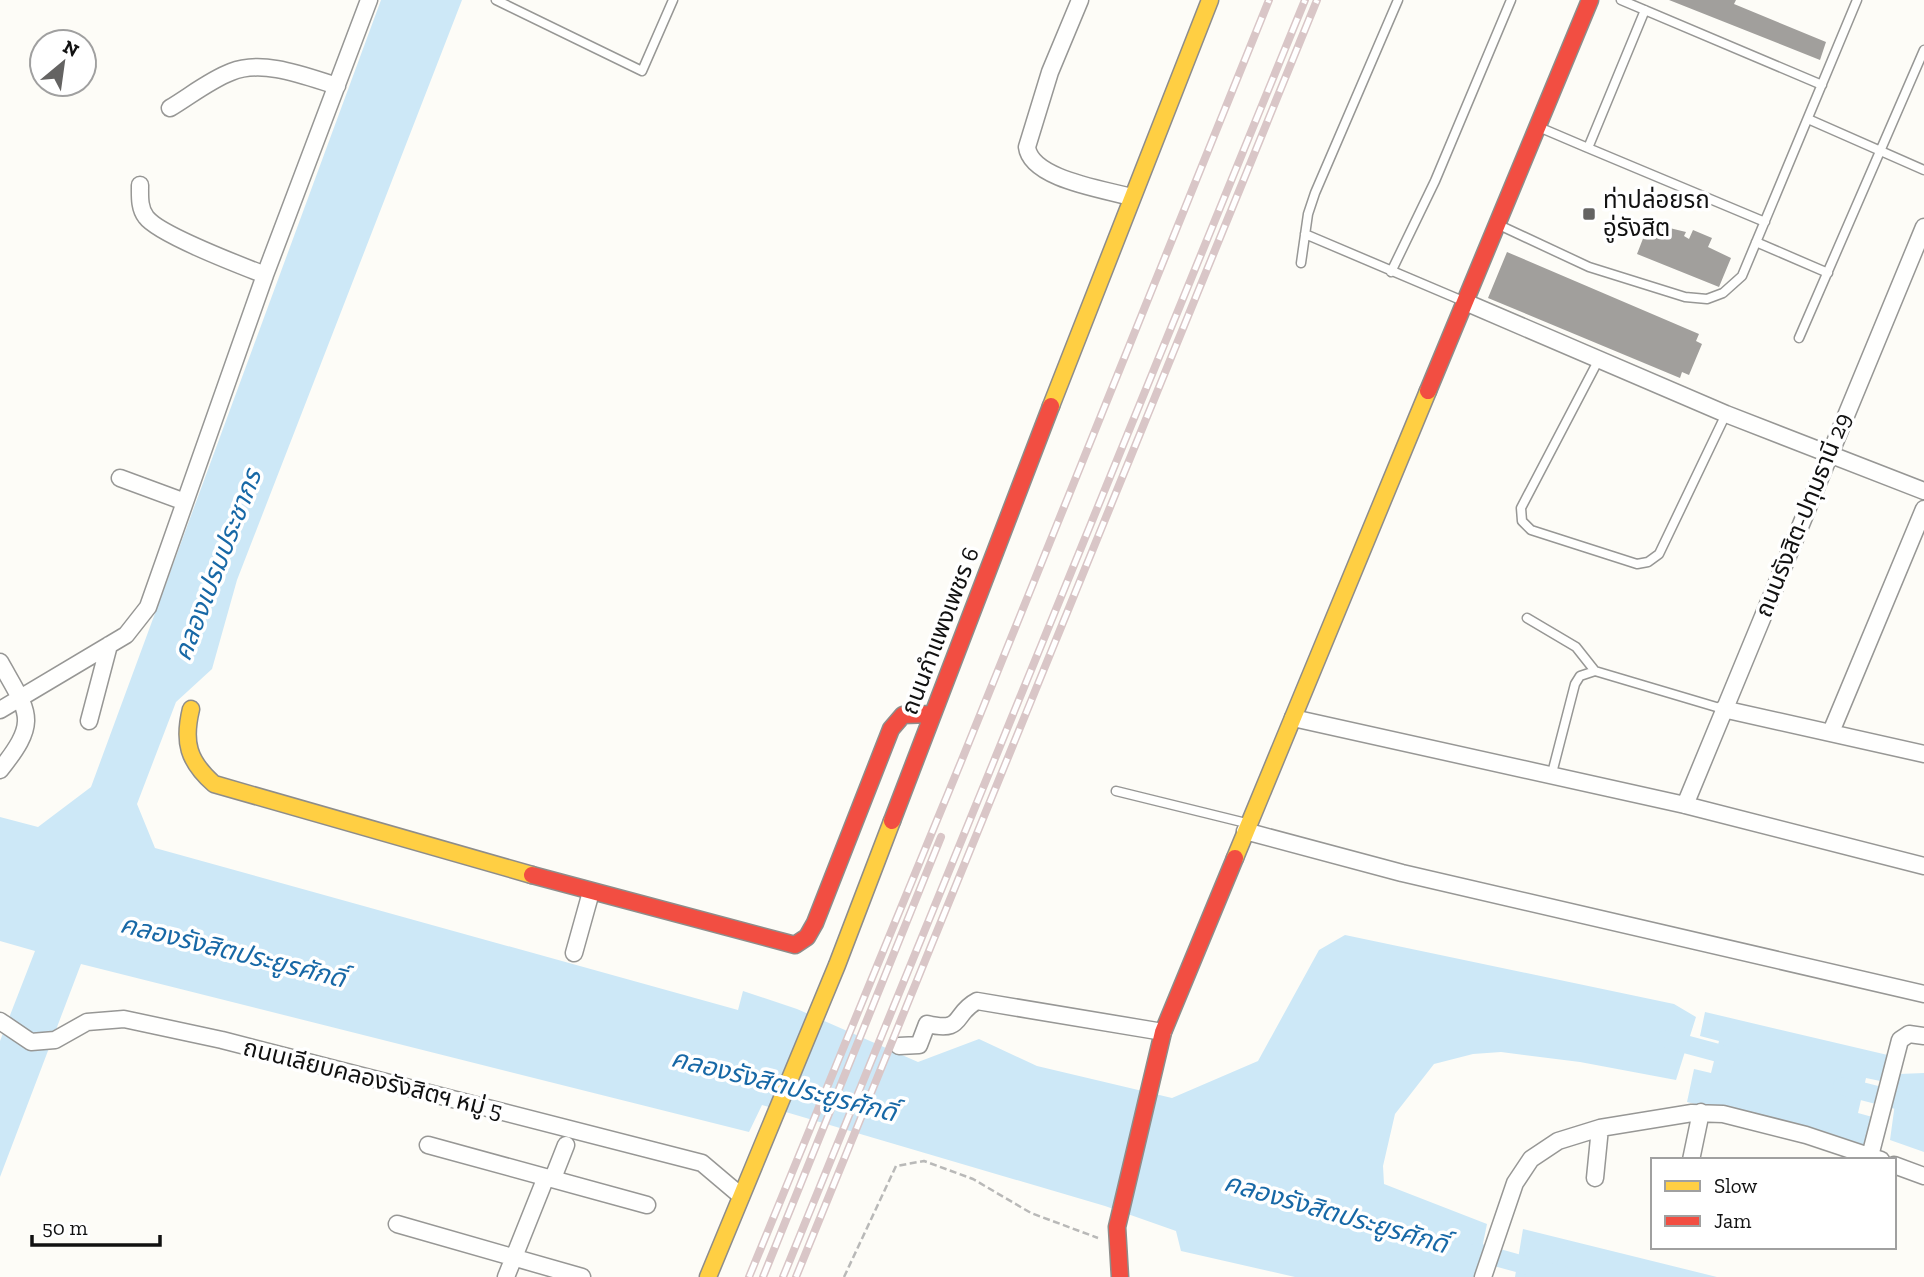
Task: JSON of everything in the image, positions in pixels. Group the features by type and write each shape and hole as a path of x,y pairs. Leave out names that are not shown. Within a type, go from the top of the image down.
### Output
{"street":[{"path":"0,710 126,635 148,607 265,275 369,0"},
{"path":"1080,0 1050,72 1027,147 1028,154 1046,172 1131,197"},
{"name":"ถนนกำแพงเพชร 6","path":"708,1277 837,965 1131,197 1210,0"},
{"path":"1120,1277 1117,1227 1163,1032 1590,0"},
{"path":"170,107 233,71 253,68 274,69 337,86"},
{"path":"139,185 141,208 147,219 166,231 265,275"},
{"name":"ถนนรังสิต-ปทุมธานี 29","path":"1685,805 1924,227"},
{"path":"1465,302 1726,414 1828,456 1924,491"},
{"path":"120,478 186,502"},
{"path":"1831,732 1924,509"},
{"path":"89,721 109,645"},
{"path":"0,662 20,698 28,720 27,732 0,770"},
{"path":"191,709 184,736 187,751 214,785 591,892 795,945 801,943 815,923 891,729 903,715 933,714"},
{"path":"1723,709 1924,754"},
{"path":"1293,718 1685,805 1924,866"},
{"path":"1247,827 1402,873 1924,993"},
{"path":"574,953 591,892"},
{"path":"899,1046 919,1045 927,1024 949,1028 958,1023 967,1006 977,1001 1163,1032"},
{"name":"ถนนเลียบคลองรังสิตฯ หมู่ 5","path":"3,1023 31,1042 55,1040 88,1022 124,1019 209,1038 702,1163 741,1196"},
{"path":"1484,1274 1515,1183 1531,1159 1558,1142 1600,1128 1702,1112 1723,1114 1807,1135 1870,1157 1900,1040 1909,1034 1924,1036"},
{"path":"1691,1158 1702,1112"},
{"path":"1595,1178 1600,1128"},
{"path":"428,1145 647,1205"},
{"path":"506,1277 566,1145"},
{"path":"1896,1166 1924,1176"},
{"path":"397,1224 582,1277"}],"lane":[{"path":"496,0 642,71 673,0"},
{"path":"1301,263 1315,193 1398,0"},
{"path":"1391,272 1435,181 1511,0"},
{"path":"1621,0 1822,85"},
{"path":"1498,225 1589,267 1631,282 1707,299 1723,293 1742,276 1857,0"},
{"path":"1588,148 1645,10"},
{"path":"1799,338 1924,50"},
{"path":"1808,119 1924,170"},
{"path":"1538,127 1765,222"},
{"path":"1305,234 1465,302"},
{"path":"1756,242 1828,273"},
{"path":"1598,361 1521,508 1522,520 1531,530 1637,564 1648,562 1659,554 1726,414"},
{"path":"1527,618 1576,647 1595,671"},
{"path":"1551,777 1575,684 1580,676 1595,671 1723,709"},
{"path":"1116,791 1247,827"}],"path":[{"path":"844,1277 896,1166 924,1161 973,1179 1031,1213 1118,1247"}],"water":[{"name":"คลองเปรมประชากร","path":"381,0 462,0 237,580 212,669 176,702 137,804 155,848 738,1010 743,991 797,1009 918,1062 979,1039 1037,1066 1172,1098 1258,1061 1319,950 1345,935 1674,1004 1696,1017 1676,1080 1580,1062 1501,1052 1473,1054 1434,1064 1395,1114 1383,1166 1384,1184 1487,1224 1476,1277 1295,1277 1181,1251 1176,1231 1105,1206 762,1105 749,1132 81,964 0,1177 0,1041 35,951 0,941 0,817 38,827 91,787"},
{"path":"1705,1012 1892,1056 1885,1082 1866,1078 1858,1113 1876,1118 1870,1146 1687,1102 1694,1069 1711,1073 1719,1041 1700,1036"},
{"path":"1924,1073 1924,1152 1890,1140 1899,1074"},
{"path":"1523,1229 1717,1277 1515,1277"}],"building":[{"path":"1669,0 1736,0 1734,4 1826,42 1820,60"},
{"path":"1649,223 1686,232 1684,236 1689,239 1693,230 1712,238 1708,247 1731,258 1719,287 1637,254"},
{"path":"1507,252 1699,334 1696,341 1702,344 1689,375 1682,372 1680,378 1488,298"}],"waterway":[{"path":"1666,1039 1737,1058"},
{"path":"1842,1086 1924,1107"},
{"name":"คลองรังสิตประยูรศักดิ์","path":"1477,1252 1568,1277"}],"railway":[{"path":"749,1277 1269,0"},
{"path":"783,1277 1305,0"},
{"path":"796,1277 1317,0"},
{"path":"763,1277 941,837"}],"traffic: slow":[{"path":"1051,406 1210,0"},
{"path":"1235,858 1428,391"},
{"path":"191,709 188,731 190,750 198,767 214,784 532,875"},
{"path":"708,1277 837,965 892,821"}],"traffic: jam":[{"path":"1428,391 1590,0"},
{"path":"892,821 1051,406"},
{"path":"532,875 795,945 807,937 815,923 891,729 903,715 933,714"},
{"path":"1120,1277 1117,1227 1163,1032 1235,858"}],"place":[{"name":"ท่าปล่อยรถ อู่รังสิต","path":"1589,214"}]}
